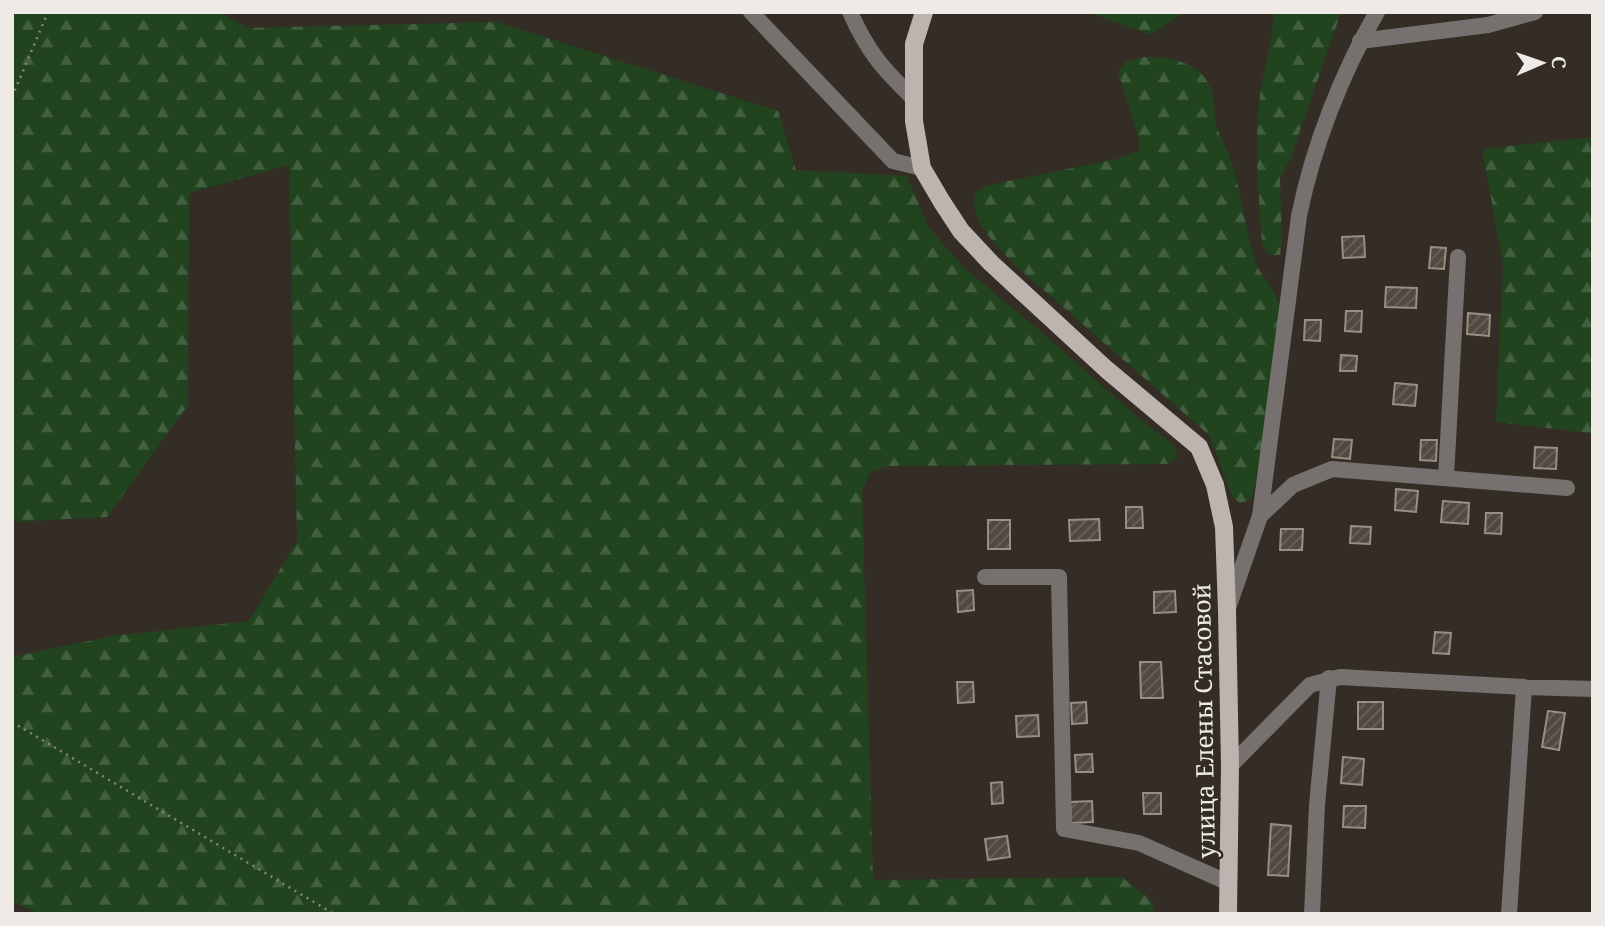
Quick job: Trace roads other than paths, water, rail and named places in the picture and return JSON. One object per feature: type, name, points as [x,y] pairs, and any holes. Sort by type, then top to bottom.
[{"type":"main road","points":[[922,168],[915,135],[913,98],[914,44],[924,12]]},
{"type":"main road","name":"улица Елены Стасовой","points":[[922,168],[961,231],[991,263],[1106,369],[1199,447],[1215,485],[1224,527],[1227,611],[1230,766],[1228,914]]},
{"type":"street","points":[[751,12],[893,161],[922,168]]},
{"type":"street","points":[[850,12],[864,41],[881,66],[913,98]]},
{"type":"street","points":[[1227,611],[1260,516],[1299,216],[1307,178],[1360,41],[1377,12]]},
{"type":"street","points":[[1360,41],[1488,25],[1535,12]]},
{"type":"street","points":[[1446,477],[1458,257]]},
{"type":"street","points":[[1260,516],[1293,485],[1332,469],[1567,488]]},
{"type":"street","points":[[985,578],[1059,578],[1064,830],[1139,842],[1229,883]]},
{"type":"street","points":[[1312,914],[1317,805],[1329,678]]},
{"type":"street","points":[[1230,766],[1310,685],[1329,678],[1593,689]]},
{"type":"street","points":[[1508,914],[1524,687]]}]
